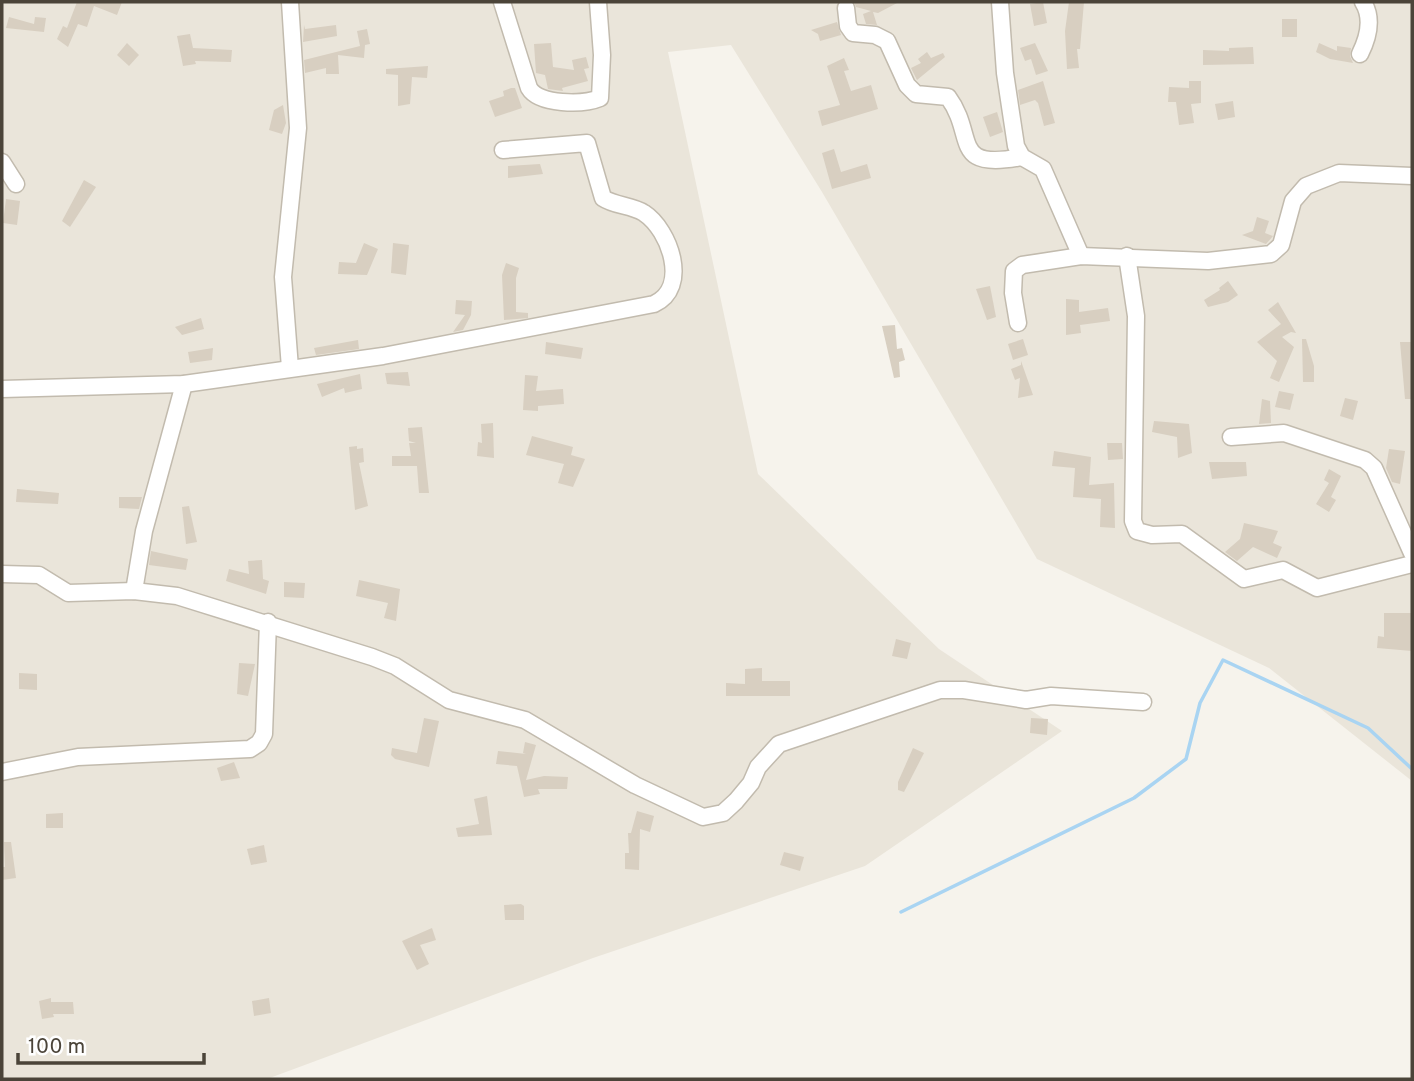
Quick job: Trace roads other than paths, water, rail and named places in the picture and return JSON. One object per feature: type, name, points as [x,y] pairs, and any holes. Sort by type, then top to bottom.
[{"type":"street","points":[[290,2],[298,128],[283,277],[290,368]]},
{"type":"street","points":[[502,2],[529,88],[548,101],[600,98],[602,55],[598,2]]},
{"type":"street","points":[[1000,2],[1009,107],[1016,146],[1022,157],[1042,169],[1081,256]]},
{"type":"street","points":[[1360,54],[1368,29],[1368,14],[1363,2]]},
{"type":"street","points":[[846,8],[848,26],[853,33],[875,35],[887,41],[907,85],[916,94],[948,97],[963,136],[975,156],[985,161],[1022,157]]},
{"type":"street","points":[[2,389],[184,384],[423,349],[640,307],[663,299],[674,275],[666,237],[644,214],[603,198],[587,142],[503,150]]},
{"type":"street","points":[[2,162],[16,184]]},
{"type":"street","points":[[1018,323],[1014,271],[1022,265],[1081,256],[1208,261],[1272,254],[1281,245],[1293,201],[1306,186],[1339,173],[1412,176]]},
{"type":"street","points":[[1127,256],[1136,316],[1133,521],[1137,531],[1152,535],[1182,534],[1244,579],[1283,570],[1317,588],[1412,564]]},
{"type":"street","points":[[134,591],[144,531],[184,384]]},
{"type":"street","points":[[1231,437],[1284,433],[1364,460],[1374,468],[1412,553]]},
{"type":"street","points":[[2,575],[38,575],[68,593],[134,591],[177,596],[268,622],[395,666],[449,701],[525,720],[635,785],[703,817],[723,813],[736,802],[751,783],[758,767],[779,744],[940,690],[964,690],[1026,700],[1051,696],[1143,702]]},
{"type":"street","points":[[2,772],[78,757],[250,749],[259,743],[264,734],[268,622]]},
{"type":"waterway","points":[[901,912],[1134,798],[1186,759],[1200,703],[1223,660],[1368,728],[1412,769]]}]
